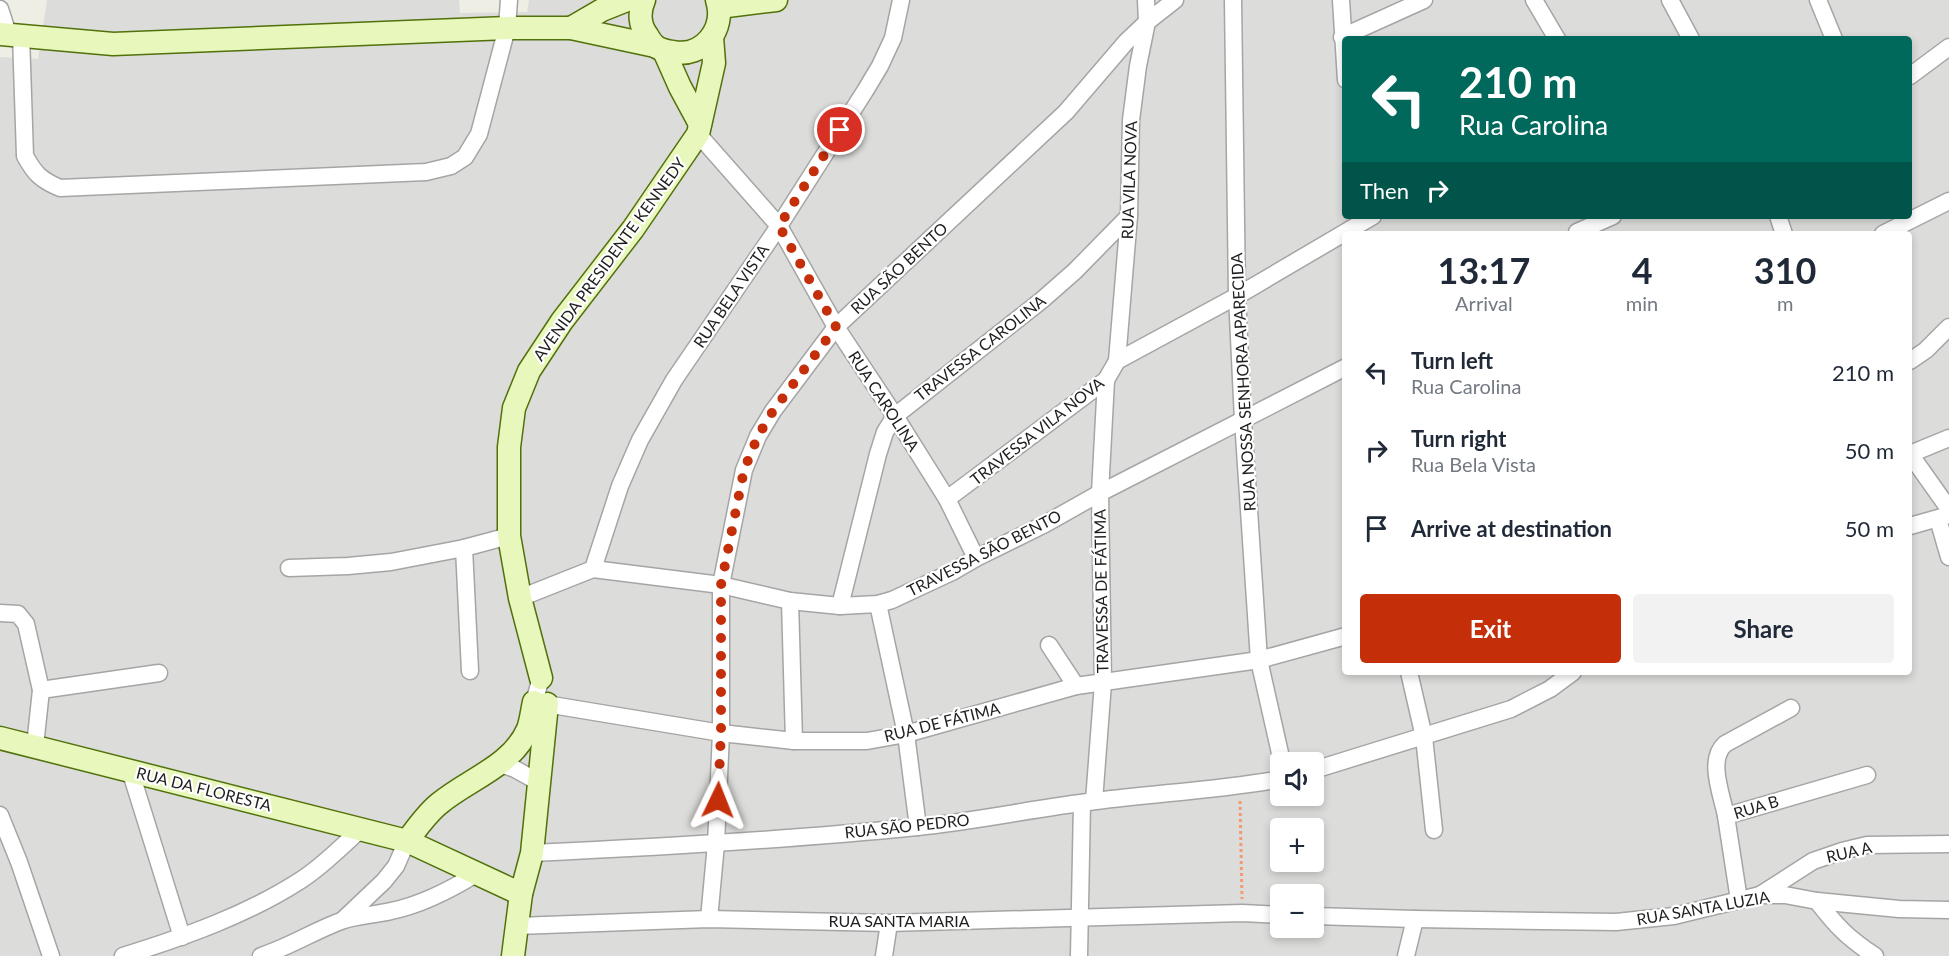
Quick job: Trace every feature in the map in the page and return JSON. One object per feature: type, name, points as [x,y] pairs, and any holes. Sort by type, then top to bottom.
[{"type":"street","points":[[0,9],[10,34],[25,156],[33,170],[44,181],[60,188],[426,172],[451,166],[465,157],[479,134],[507,28],[508,0]]},
{"type":"street","points":[[571,28],[602,10],[627,0]]},
{"type":"street","points":[[644,0],[640,10],[643,30],[659,48],[699,129]]},
{"type":"street","points":[[718,3],[776,0]]},
{"type":"street","name":"RUA BELA VISTA","points":[[593,569],[620,486],[640,440],[674,380],[779,226],[880,66],[893,38],[901,0]]},
{"type":"street","name":"RUA VILA NOVA","points":[[1117,362],[1129,216],[1131,120],[1147,21],[1146,0]]},
{"type":"street","name":"RUA SÃO BENTO","points":[[709,919],[716,844],[721,733],[721,585],[744,470],[758,436],[773,411],[836,327],[1066,112],[1126,42],[1147,21],[1175,0]]},
{"type":"street","name":"RUA NOSSA SENHORA APARECIDA","points":[[1233,0],[1238,296],[1243,420],[1259,660],[1280,752]]},
{"type":"street","points":[[1341,0],[1342,37]]},
{"type":"street","points":[[1344,36],[1424,0]]},
{"type":"street","points":[[1534,0],[1555,36]]},
{"type":"street","points":[[1670,0],[1688,36]]},
{"type":"street","points":[[1818,0],[1832,36]]},
{"type":"street","name":"AVENIDA PRESIDENTE KENNEDY","points":[[541,703],[540,678],[520,598],[509,536],[509,447],[514,408],[528,371],[562,321],[633,229],[699,129],[714,63],[712,37],[717,28],[718,3]]},
{"type":"street","points":[[10,34],[113,44],[507,28],[571,28],[681,54],[699,49],[712,37]]},
{"type":"street","points":[[1912,75],[1949,47]]},
{"type":"street","name":"RUA CAROLINA","points":[[699,129],[779,226],[836,327],[947,499],[976,558]]},
{"type":"street","points":[[1912,217],[1949,201]]},
{"type":"street","name":"TRAVESSA CAROLINA","points":[[840,606],[878,454],[885,432],[895,416],[1042,300],[1075,271],[1129,216]]},
{"type":"street","points":[[1577,227],[1603,219]]},
{"type":"street","points":[[1888,231],[1907,219]]},
{"type":"street","name":"TRAVESSA VILA NOVA","points":[[1350,231],[1365,222]]},
{"type":"street","name":"TRAVESSA VILA NOVA","points":[[947,499],[1106,381],[1117,362],[1238,296],[1342,235]]},
{"type":"street","points":[[1912,360],[1948,330]]},
{"type":"street","name":"TRAVESSA SÃO BENTO","points":[[593,569],[721,585],[790,600],[840,606],[878,604],[892,600],[952,572],[1342,369]]},
{"type":"street","name":"TRAVESSA DE FÁTIMA","points":[[1079,956],[1088,802],[1102,683],[1100,493],[1106,381]]},
{"type":"street","points":[[1912,453],[1949,438]]},
{"type":"street","points":[[1912,457],[1945,514],[1949,557]]},
{"type":"street","points":[[1912,525],[1945,514]]},
{"type":"street","points":[[289,568],[391,562],[464,548],[509,536]]},
{"type":"street","points":[[464,548],[470,671]]},
{"type":"street","points":[[520,598],[593,569]]},
{"type":"street","points":[[790,600],[794,741]]},
{"type":"street","points":[[878,604],[906,734],[918,827]]},
{"type":"street","points":[[0,613],[18,614],[26,624],[41,690],[35,746]]},
{"type":"street","name":"RUA DE FÁTIMA","points":[[541,703],[721,733],[794,741],[867,741],[906,734],[1076,686],[1259,660],[1342,637]]},
{"type":"street","points":[[1049,645],[1076,686]]},
{"type":"street","points":[[41,690],[159,673]]},
{"type":"street","points":[[1410,675],[1424,737],[1434,830]]},
{"type":"street","points":[[1324,767],[1511,709],[1550,689],[1569,675]]},
{"type":"street","points":[[343,920],[384,881],[396,866],[407,841],[422,820],[440,803],[500,764],[516,747],[541,703]]},
{"type":"street","points":[[513,956],[521,894],[532,853],[540,783],[541,703]]},
{"type":"street","points":[[1726,816],[1715,763],[1720,749],[1725,744],[1791,708]]},
{"type":"street","name":"RUA DA FLORESTA","points":[[0,738],[407,841],[521,894]]},
{"type":"street","points":[[500,764],[515,769],[540,783]]},
{"type":"street","points":[[130,770],[182,937]]},
{"type":"street","name":"RUA B","points":[[1739,900],[1726,816],[1867,775]]},
{"type":"street","name":"RUA SÃO PEDRO","points":[[532,853],[716,844],[918,827],[1088,802],[1240,787],[1270,781]]},
{"type":"street","points":[[0,816],[19,862],[51,956]]},
{"type":"street","points":[[123,956],[182,937],[264,902],[303,879],[361,829]]},
{"type":"street","name":"RUA A","points":[[1760,895],[1813,861],[1842,851],[1867,845],[1949,844]]},
{"type":"street","points":[[261,956],[343,920],[394,911],[414,904],[450,889],[476,874]]},
{"type":"street","name":"RUA SANTA LUZIA","points":[[1415,919],[1616,922],[1674,916],[1760,895],[1785,895],[1817,901],[1899,909],[1949,910]]},
{"type":"street","points":[[1817,901],[1837,927],[1875,956]]},
{"type":"street","name":"RUA SANTA MARIA","points":[[517,926],[709,919],[889,923],[1242,913],[1270,914]]},
{"type":"street","points":[[1324,916],[1415,919],[1406,956]]},
{"type":"street","points":[[884,956],[889,923]]},
{"type":"path","points":[[1240,787],[1242,913]]},
{"type":"shaded area","points":[[47,0],[459,0],[460,13],[527,12],[529,0],[1949,0],[1949,956],[0,956],[0,57],[38,59]]},
{"type":"route","points":[[718,800],[721,733],[721,585],[744,470],[758,436],[773,411],[836,327],[779,226],[840,130]]}]
